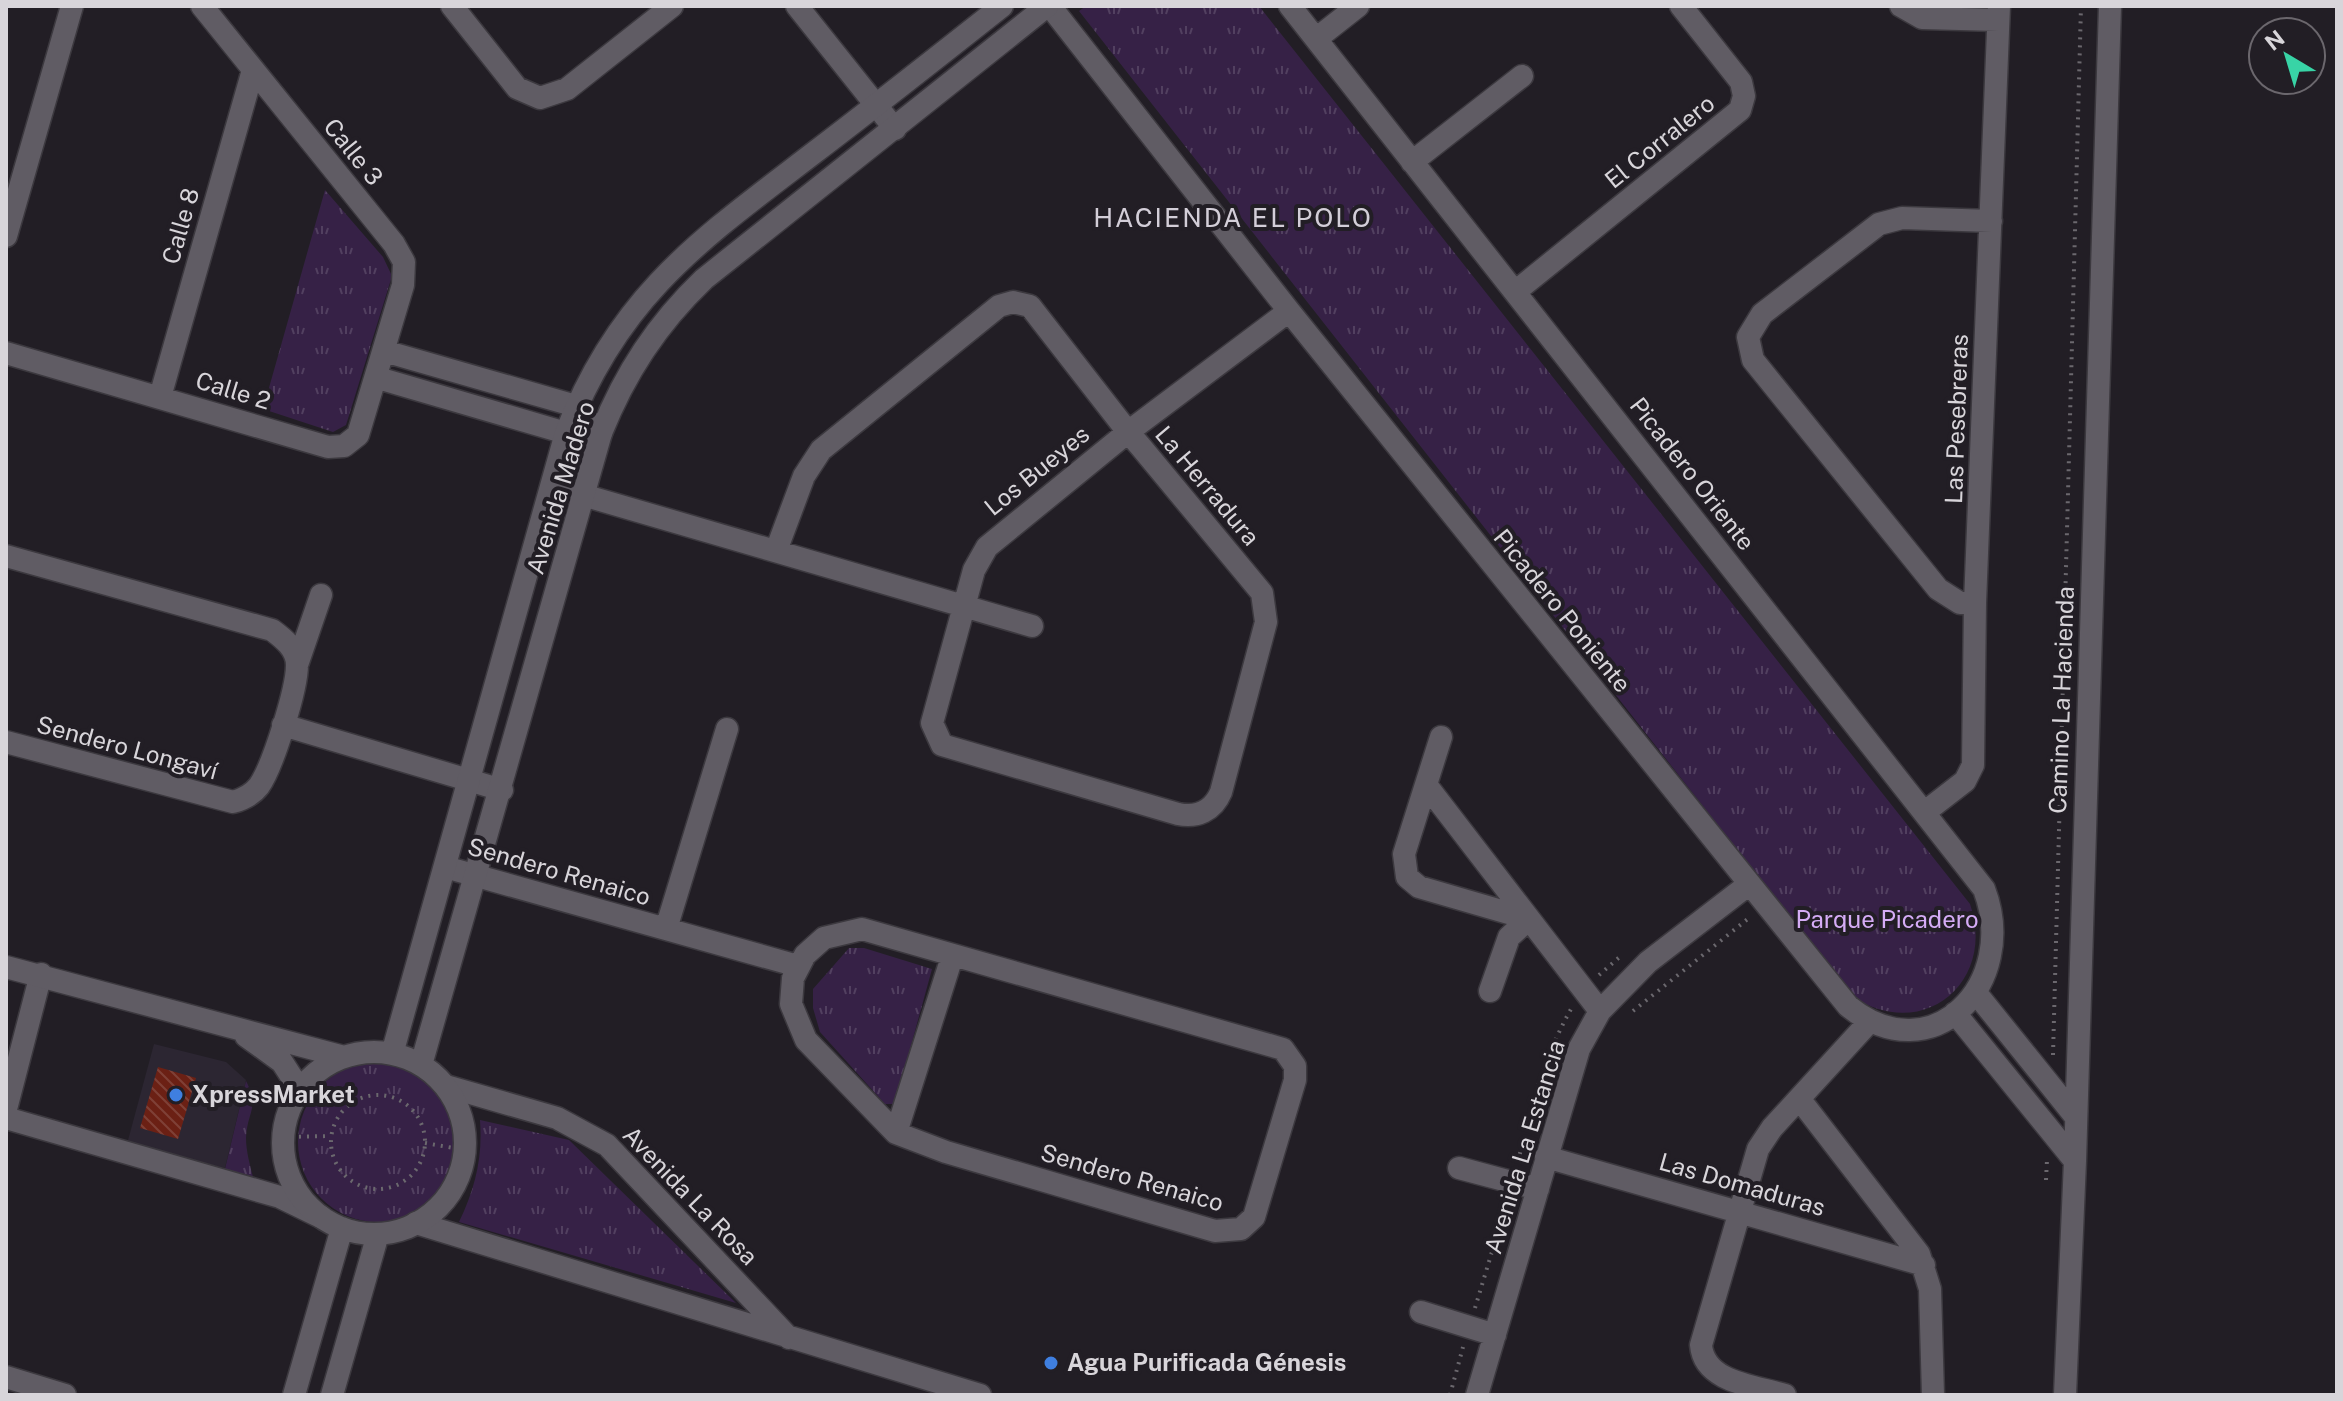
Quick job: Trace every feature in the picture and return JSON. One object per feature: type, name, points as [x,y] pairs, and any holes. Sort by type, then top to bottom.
[{"type":"street","points":[[6,236],[72,6]]},
{"type":"street","name":"Calle 3","points":[[202,6],[400,253],[404,278],[384,351]]},
{"type":"street","points":[[452,6],[523,93],[549,97],[567,89],[672,6]]},
{"type":"street","points":[[797,6],[895,129]]},
{"type":"street","name":"Avenida Madero","points":[[392,1054],[471,781],[566,433],[576,406],[617,331],[656,282],[707,235],[1002,6]]},
{"type":"street","name":"Avenida Madero","points":[[421,1065],[502,790],[601,433],[642,350],[681,301],[1048,6]]},
{"type":"street","name":"Picadero Poniente","points":[[1048,6],[1748,885],[1848,1006],[1883,1027],[1913,1029],[1955,1013]]},
{"type":"street","name":"Picadero Oriente","points":[[1290,6],[1984,889],[1990,905],[1993,954],[1976,993],[1955,1013]]},
{"type":"street","points":[[1316,39],[1358,6]]},
{"type":"street","name":"El Corralero","points":[[1515,292],[1740,110],[1744,96],[1741,82],[1681,6]]},
{"type":"street","points":[[1901,6],[1922,18],[1998,13]]},
{"type":"street","name":"Camino La Hacienda","points":[[2065,1395],[2075,1161],[2110,6]]},
{"type":"street","name":"Las Pesebreras","points":[[1925,812],[1965,781],[1973,765],[1975,603],[1998,13]]},
{"type":"street","name":"Calle 8","points":[[160,397],[253,70]]},
{"type":"street","points":[[1412,162],[1522,76]]},
{"type":"street","points":[[1975,603],[1952,600],[1938,589],[1753,360],[1748,337],[1755,320],[1879,224],[1902,218],[1991,221]]},
{"type":"street","name":"La Herradura","points":[[776,551],[804,476],[821,450],[1006,303],[1021,302],[1030,306],[1266,602],[1266,622],[1218,799],[1198,815],[1178,814],[942,745]]},
{"type":"street","name":"Los Bueyes","points":[[942,745],[932,723],[974,570],[996,537],[1128,432],[1289,311]]},
{"type":"street","points":[[384,351],[576,406],[601,433]]},
{"type":"street","name":"Calle 2","points":[[6,353],[336,447],[358,435],[384,351]]},
{"type":"street","points":[[378,378],[566,433],[601,433]]},
{"type":"street","points":[[552,486],[1032,626]]},
{"type":"street","points":[[6,556],[272,630],[288,643],[297,665]]},
{"type":"street","name":"Sendero Longaví","points":[[6,742],[233,802],[258,788],[283,725],[297,665],[321,595]]},
{"type":"street","points":[[283,725],[502,790]]},
{"type":"street","points":[[666,929],[727,729]]},
{"type":"street","points":[[1441,737],[1404,854],[1407,877],[1419,887],[1529,919]]},
{"type":"street","points":[[1427,786],[1600,1011]]},
{"type":"street","name":"Sendero Renaico","points":[[445,867],[798,966]]},
{"type":"street","name":"Avenida La Estancia","points":[[1477,1395],[1579,1049],[1600,1011],[1648,962],[1748,885]]},
{"type":"street","points":[[1490,991],[1509,937],[1529,919]]},
{"type":"street","name":"Sendero Renaico","points":[[849,929],[862,929],[1283,1049],[1295,1066],[1295,1080],[1258,1209],[1241,1229],[1215,1231],[946,1152],[896,1133],[799,1030],[791,1004],[798,966],[824,938],[849,929]]},
{"type":"street","points":[[896,1133],[952,957]]},
{"type":"street","points":[[6,967],[344,1057]]},
{"type":"street","points":[[6,1109],[41,974]]},
{"type":"street","points":[[1976,993],[2075,1116]]},
{"type":"street","points":[[1955,1013],[2075,1161]]},
{"type":"street","points":[[1785,1395],[1718,1375],[1707,1365],[1702,1352],[1758,1149],[1772,1128],[1801,1101],[1870,1021]]},
{"type":"street","points":[[236,1028],[282,1062],[300,1090]]},
{"type":"street","points":[[6,1118],[280,1197],[342,1228],[378,1234],[416,1223],[435,1210],[452,1189],[465,1150],[463,1123],[446,1086],[421,1065],[392,1054],[373,1052],[344,1057],[312,1076],[300,1090],[291,1106],[283,1137],[285,1163],[294,1187],[321,1217]]},
{"type":"street","name":"Avenida La Rosa","points":[[446,1086],[557,1118],[607,1145],[790,1339]]},
{"type":"street","points":[[1801,1101],[1913,1244],[1924,1265],[1930,1289],[1933,1395]]},
{"type":"street","name":"Las Domaduras","points":[[1546,1157],[1924,1265]]},
{"type":"street","points":[[1459,1168],[1538,1189]]},
{"type":"street","points":[[416,1223],[980,1395]]},
{"type":"street","points":[[294,1395],[342,1228]]},
{"type":"street","points":[[332,1395],[378,1234]]},
{"type":"street","points":[[1421,1312],[1495,1335]]},
{"type":"street","points":[[13,1385],[65,1395]]},
{"type":"path","points":[[2049,1084],[2054,1053],[2081,6]]},
{"type":"path","points":[[378,1095],[400,1100],[414,1112],[423,1127],[425,1143],[422,1158],[407,1178],[390,1187],[370,1188],[352,1182],[338,1168],[332,1152],[331,1136],[338,1116],[349,1105],[378,1095]]},
{"type":"path","points":[[2046,1180],[2050,1128]]},
{"type":"path","points":[[283,1137],[331,1136]]},
{"type":"path","points":[[425,1143],[465,1150]]},
{"type":"shaded area","points":[[154,1044],[226,1062],[246,1080],[225,1168],[127,1144]]},
{"type":"green space","name":"Parque Picadero","points":[[1086,6],[1259,6],[1970,904],[1976,932],[1973,958],[1963,980],[1947,997],[1927,1009],[1904,1013],[1878,1009],[1852,996],[1079,11]]},
{"type":"green space","points":[[325,190],[383,257],[392,276],[346,425],[333,432],[263,409]]},
{"type":"green space","points":[[849,948],[864,948],[932,969],[895,1104],[885,1104],[820,1032],[813,1008],[813,989]]},
{"type":"green space","points":[[378,1062],[408,1068],[434,1086],[452,1112],[458,1142],[452,1172],[434,1198],[408,1216],[378,1222],[348,1216],[322,1198],[304,1172],[298,1142],[304,1112],[322,1086],[348,1068]]},
{"type":"green space","points":[[246,1081],[252,1098],[246,1138],[253,1177],[225,1169]]},
{"type":"green space","points":[[480,1120],[569,1140],[736,1303],[459,1222],[477,1172]]},
{"type":"building","points":[[158,1067],[196,1078],[178,1139],[140,1128]]},
{"type":"place","name":"XpressMarket","points":[[176,1095]]},
{"type":"place","name":"Agua Purificada Génesis","points":[[1051,1363]]},
{"type":"district","name":"HACIENDA EL POLO","points":[[1233,218]]}]
